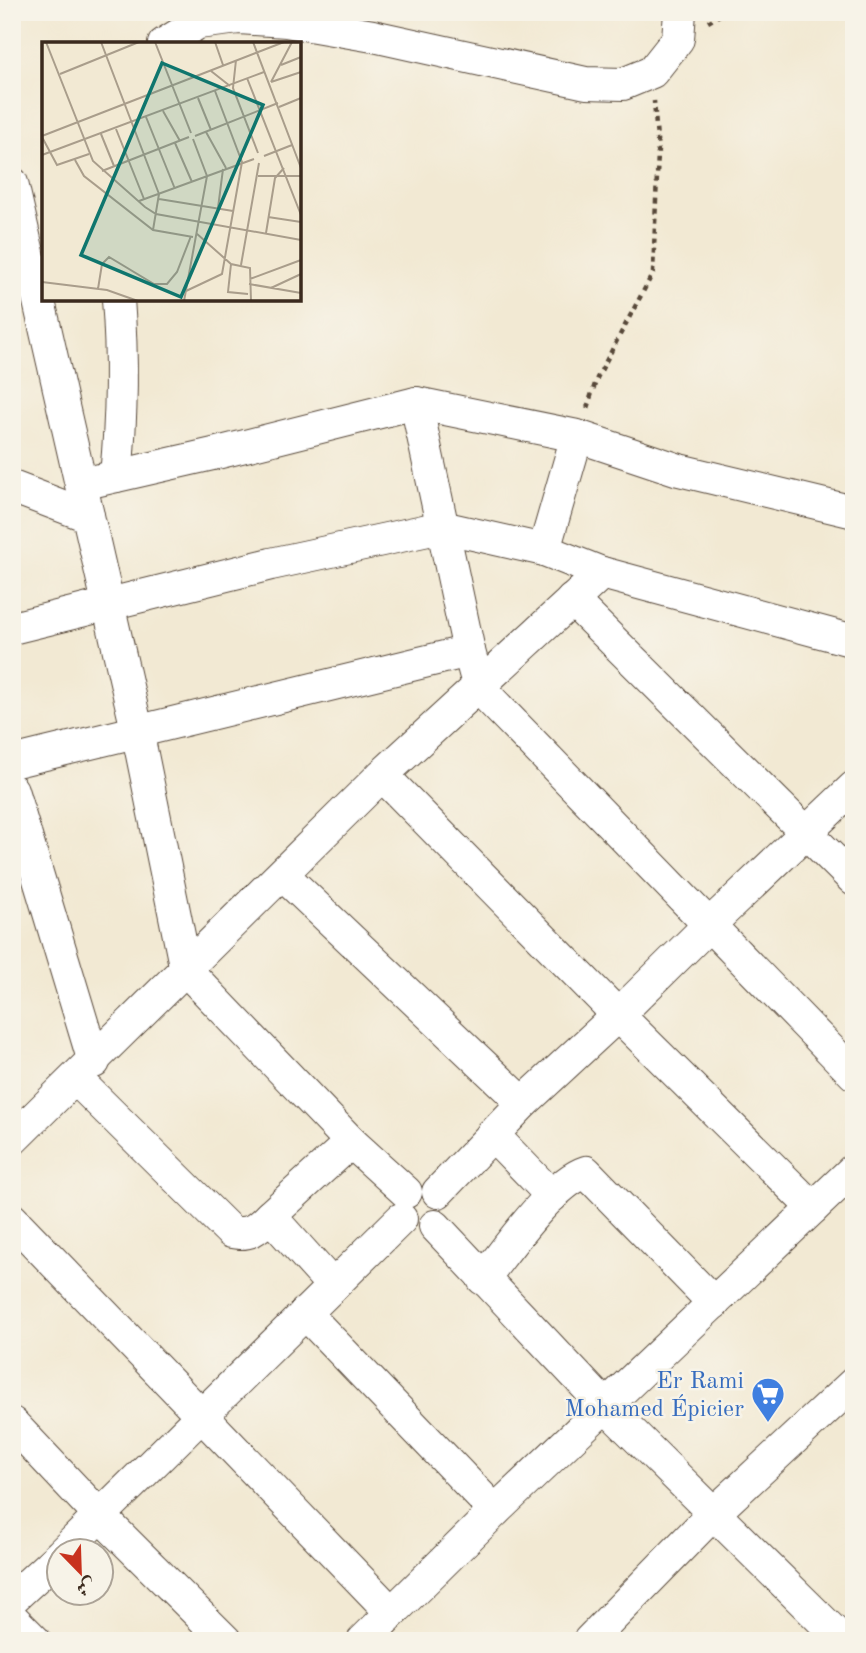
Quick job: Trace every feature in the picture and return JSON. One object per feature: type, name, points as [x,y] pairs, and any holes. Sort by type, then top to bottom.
[{"type":"street","points":[[167,42],[198,23],[239,18],[286,21],[373,36],[586,83],[622,84],[652,72],[678,38],[680,12]]},
{"type":"street","points":[[12,183],[82,484],[107,605],[138,730],[186,971],[351,1142],[403,1205],[407,1227],[426,1231],[435,1226],[444,1210],[443,1200],[438,1192],[428,1186],[416,1186],[403,1205],[333,1286],[77,1538]]},
{"type":"street","points":[[117,477],[122,406],[118,301]]},
{"type":"street","points":[[416,403],[479,688],[854,1074]]},
{"type":"street","points":[[82,484],[416,403],[577,436],[680,470],[854,512]]},
{"type":"street","points":[[544,550],[577,436]]},
{"type":"street","points":[[12,487],[88,516]]},
{"type":"street","points":[[12,628],[271,564],[442,527],[544,550],[602,573],[851,633]]},
{"type":"street","points":[[12,1140],[382,775],[602,573]]},
{"type":"street","points":[[572,600],[854,880]]},
{"type":"street","points":[[12,762],[469,651]]},
{"type":"street","points":[[382,775],[813,1208]]},
{"type":"street","points":[[438,1192],[492,1134],[854,787]]},
{"type":"street","points":[[12,790],[85,1070],[230,1232],[242,1234],[254,1231],[351,1142]]},
{"type":"street","points":[[283,875],[523,1104]]},
{"type":"street","points":[[492,1134],[552,1196]]},
{"type":"street","points":[[363,1641],[495,1511],[854,1169]]},
{"type":"street","points":[[483,1279],[552,1196],[576,1175],[586,1172],[714,1303]]},
{"type":"street","points":[[270,1216],[333,1286]]},
{"type":"street","points":[[12,1219],[391,1612]]},
{"type":"street","points":[[435,1226],[606,1407],[843,1641]]},
{"type":"street","points":[[305,1314],[495,1511]]},
{"type":"street","points":[[589,1641],[714,1513],[854,1383]]},
{"type":"street","points":[[12,1423],[100,1516],[226,1641]]},
{"type":"street","points":[[12,1599],[46,1567]]},
{"type":"street","points":[[12,1618],[35,1641]]},
{"type":"path","points":[[577,436],[597,378],[653,273],[658,152],[652,72]]},
{"type":"place","name":"Er Rami Mohamed Épicier","points":[[768,1424]]}]
